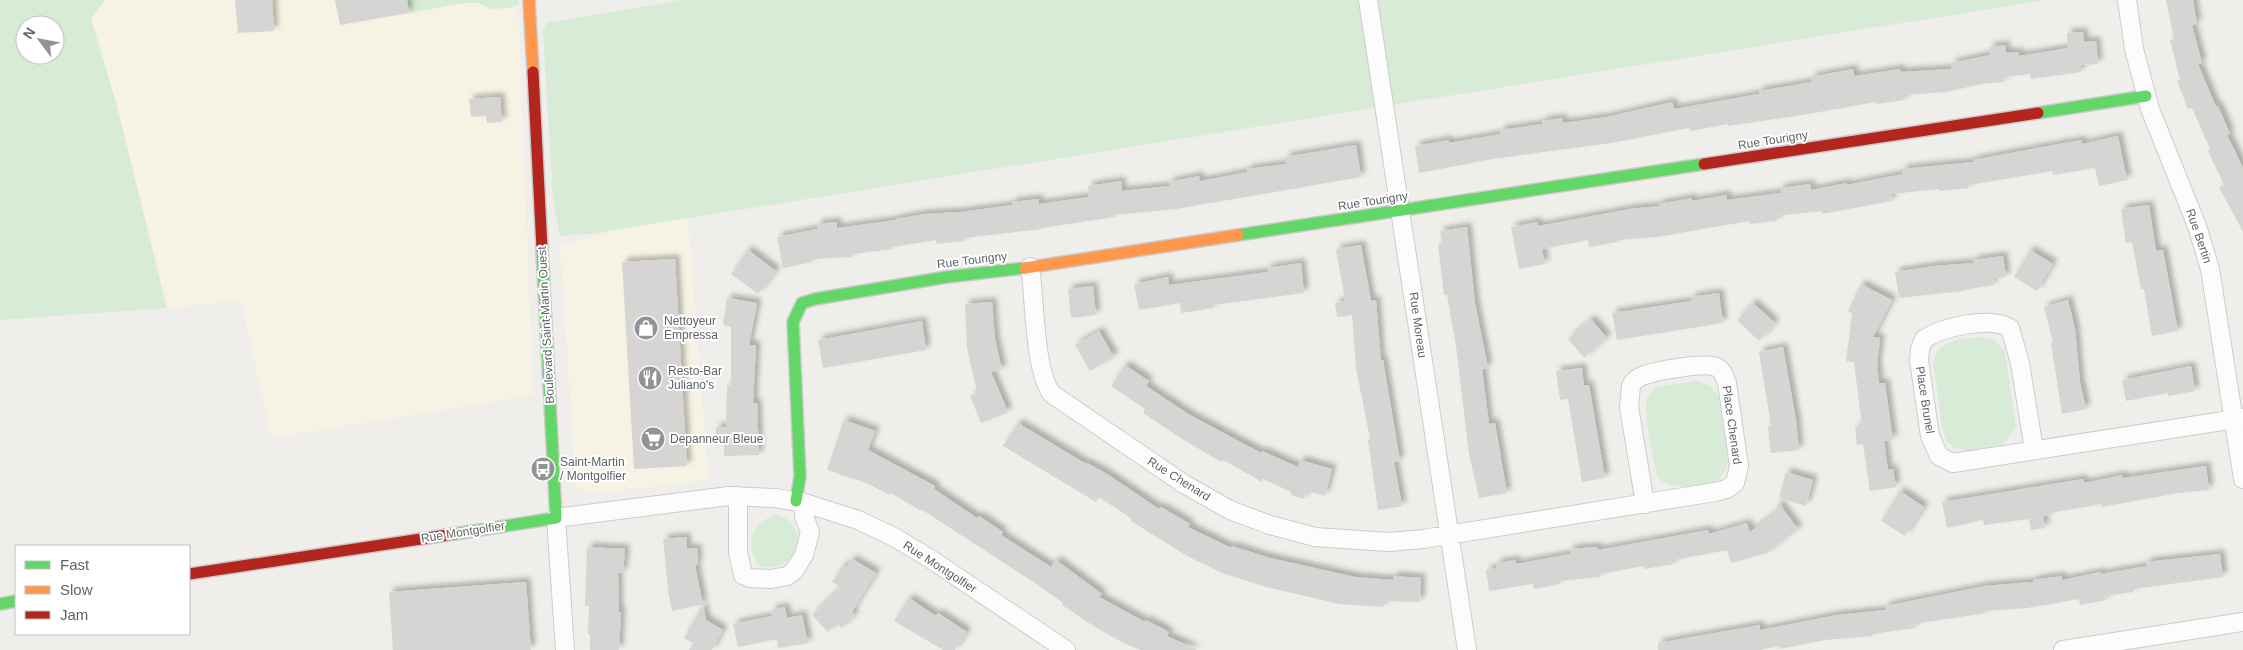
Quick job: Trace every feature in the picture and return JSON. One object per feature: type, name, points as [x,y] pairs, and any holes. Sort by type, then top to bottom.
[{"type":"street","name":"Boulevard Saint-Martin Ouest","points":[[529,0],[556,518],[565,650]]},
{"type":"street","name":"Rue Moreau","points":[[1368,0],[1467,650]]},
{"type":"street","name":"Rue Bertin","points":[[2127,0],[2134,49],[2146,96],[2197,226],[2208,260],[2238,419],[2243,479]]},
{"type":"street","name":"Rue Tourigny","points":[[800,502],[794,322],[797,310],[802,303],[834,295],[947,277],[1030,267],[1401,211],[2146,96]]},
{"type":"street","name":"Rue Chenard","points":[[1030,267],[1040,364],[1047,388],[1058,398],[1184,484],[1248,518],[1315,537],[1389,542],[1449,536]]},
{"type":"street","name":"Place Brunel","points":[[2034,450],[2020,363],[2010,328],[2001,323],[1979,323],[1940,331],[1924,339],[1920,349],[1919,360],[1930,436],[1938,456],[1953,463],[2238,419]]},
{"type":"street","name":"Place Chenard","points":[[1449,536],[1645,504],[1716,492],[1727,489],[1735,483],[1740,466],[1728,389],[1722,372],[1716,367],[1706,366],[1650,373],[1637,379],[1630,386],[1629,407],[1645,504]]},
{"type":"street","name":"Rue Montgolfier","points":[[190,574],[556,518],[694,500],[738,496],[775,498],[800,502],[858,520],[894,538],[929,558],[1066,650]]},
{"type":"street","points":[[738,496],[739,561],[743,575],[750,578],[771,579],[787,576],[800,565],[810,532],[800,502]]},
{"type":"street","points":[[0,604],[15,601]]},
{"type":"street","points":[[2063,650],[2243,622]]},
{"type":"shaded area","points":[[105,0],[518,0],[533,395],[271,438],[241,300],[164,309],[91,18]]},
{"type":"shaded area","points":[[688,217],[708,480],[588,494],[576,486],[560,247],[601,234]]},
{"type":"green space","points":[[0,0],[105,0],[91,18],[116,102],[167,308],[0,320]]},
{"type":"green space","points":[[407,0],[518,0],[519,5],[509,8],[491,9],[478,3],[466,3],[409,13]]},
{"type":"green space","points":[[680,0],[2046,0],[589,234],[560,236],[553,200],[543,32],[546,23]]},
{"type":"green space","points":[[1978,337],[1994,339],[2005,352],[2016,428],[2003,444],[1967,451],[1953,447],[1946,440],[1942,426],[1933,363],[1939,350],[1944,345],[1956,340]]},
{"type":"green space","points":[[1696,381],[1711,386],[1718,395],[1728,460],[1727,465],[1720,478],[1707,484],[1671,485],[1664,483],[1657,474],[1648,432],[1647,401],[1657,387]]},
{"type":"green space","points":[[777,515],[788,520],[794,527],[797,536],[797,546],[794,554],[787,561],[778,566],[763,567],[758,564],[752,552],[752,537],[758,525]]},
{"type":"building","points":[[235,0],[272,0],[274,31],[238,33]]},
{"type":"building","points":[[335,0],[407,0],[409,13],[340,25]]},
{"type":"building","points":[[2166,0],[2193,0],[2197,24],[2192,25],[2202,63],[2198,64],[2216,107],[2218,106],[2230,134],[2227,135],[2243,168],[2243,232],[2219,187],[2224,185],[2208,151],[2210,149],[2192,108],[2188,109],[2177,81],[2180,80],[2170,40],[2174,39]]},
{"type":"building","points":[[2083,32],[2084,42],[2096,41],[2098,64],[2081,65],[2081,72],[2031,79],[2030,74],[2003,77],[2004,82],[1981,84],[1946,92],[1904,95],[1905,100],[1877,104],[1876,102],[1690,131],[1689,128],[1611,143],[1492,159],[1419,173],[1415,146],[1449,140],[1449,143],[1501,134],[1500,130],[1543,124],[1542,121],[1562,118],[1563,123],[1607,117],[1672,102],[1674,109],[1759,94],[1759,91],[1812,82],[1811,77],[1853,69],[1854,76],[1900,69],[1901,72],[1952,69],[1951,63],[1990,55],[1989,47],[2005,45],[2006,53],[2019,52],[2019,56],[2068,48],[2067,33]]},
{"type":"building","points":[[500,97],[502,122],[487,123],[486,116],[471,117],[469,99]]},
{"type":"building","points":[[2118,136],[2127,180],[2099,186],[2095,168],[2053,175],[2052,171],[1968,185],[1969,188],[1891,194],[1892,201],[1822,214],[1822,211],[1776,216],[1777,221],[1750,224],[1749,221],[1657,237],[1617,240],[1617,242],[1589,247],[1588,240],[1542,249],[1545,264],[1519,269],[1511,227],[1537,222],[1538,226],[1630,209],[1659,206],[1659,204],[1692,198],[1692,201],[1726,195],[1727,200],[1780,193],[1780,188],[1810,184],[1811,190],[1847,183],[1847,185],[1903,174],[1902,169],[1974,162],[1973,160],[2048,146],[2082,140],[2082,144]]},
{"type":"building","points":[[1356,145],[1361,177],[1176,209],[1114,215],[1114,217],[1042,229],[964,238],[964,241],[936,244],[936,240],[892,247],[892,249],[852,254],[852,257],[812,259],[812,262],[783,268],[777,237],[817,229],[817,224],[837,222],[837,228],[925,214],[961,212],[1012,205],[1012,202],[1039,199],[1039,204],[1089,197],[1088,186],[1121,181],[1122,191],[1170,186],[1169,182],[1199,176],[1200,181],[1248,172],[1247,169],[1286,164],[1285,157]]},
{"type":"building","points":[[2149,205],[2156,251],[2163,250],[2178,331],[2152,336],[2144,289],[2141,289],[2132,242],[2126,243],[2121,209]]},
{"type":"building","points":[[1467,227],[1475,303],[1488,368],[1482,369],[1489,424],[1495,423],[1507,493],[1479,498],[1469,454],[1456,346],[1447,295],[1444,295],[1438,244],[1442,244],[1440,231]]},
{"type":"building","points":[[1361,245],[1371,301],[1376,300],[1381,361],[1383,360],[1400,461],[1394,462],[1402,506],[1378,510],[1368,440],[1370,439],[1356,368],[1352,315],[1337,317],[1335,303],[1345,301],[1336,249]]},
{"type":"building","points":[[748,250],[776,271],[758,294],[731,274]]},
{"type":"building","points":[[2030,250],[2053,264],[2037,291],[2014,277]]},
{"type":"building","points":[[2003,256],[2006,277],[1993,279],[1994,285],[1963,291],[1899,298],[1895,272],[1934,266],[1974,263],[1973,260]]},
{"type":"building","points":[[675,259],[687,466],[634,469],[622,262]]},
{"type":"building","points":[[1301,263],[1304,293],[1213,305],[1214,308],[1181,313],[1180,303],[1139,310],[1134,284],[1168,277],[1169,285],[1268,272],[1267,268]]},
{"type":"building","points":[[1861,284],[1892,300],[1873,337],[1880,338],[1877,365],[1879,383],[1885,383],[1893,440],[1884,441],[1888,470],[1893,469],[1896,487],[1870,491],[1863,444],[1857,445],[1855,427],[1862,426],[1854,362],[1846,361],[1852,314],[1848,311]]},
{"type":"building","points":[[1093,286],[1096,315],[1071,318],[1068,289]]},
{"type":"building","points":[[1719,293],[1723,323],[1617,340],[1612,313],[1692,301],[1691,297]]},
{"type":"building","points":[[727,298],[757,303],[749,345],[756,345],[753,403],[757,403],[759,455],[724,456],[724,444],[716,445],[716,427],[726,427],[727,385],[731,386],[731,327],[723,325]]},
{"type":"building","points":[[2068,300],[2075,329],[2080,382],[2086,409],[2062,414],[2051,343],[2053,343],[2044,307]]},
{"type":"building","points":[[992,302],[995,339],[1002,370],[991,372],[1008,412],[981,423],[970,396],[977,393],[967,347],[965,304]]},
{"type":"building","points":[[1753,303],[1775,323],[1759,341],[1737,320]]},
{"type":"building","points":[[1591,319],[1607,338],[1584,358],[1568,339]]},
{"type":"building","points":[[922,321],[926,350],[823,368],[818,340]]},
{"type":"building","points":[[1099,331],[1114,357],[1090,371],[1075,345]]},
{"type":"building","points":[[1783,347],[1796,420],[1799,450],[1771,453],[1768,427],[1771,426],[1759,352]]},
{"type":"building","points":[[1125,365],[1149,381],[1146,386],[1188,414],[1261,453],[1262,451],[1298,467],[1300,460],[1332,469],[1325,496],[1306,491],[1304,499],[1291,495],[1291,492],[1263,479],[1262,482],[1223,460],[1221,462],[1179,437],[1143,413],[1145,409],[1111,386]]},
{"type":"building","points":[[2191,366],[2195,391],[2168,396],[2168,393],[2126,401],[2122,380]]},
{"type":"building","points":[[1582,368],[1584,386],[1589,385],[1605,478],[1582,482],[1568,399],[1560,400],[1556,371]]},
{"type":"building","points":[[844,420],[875,431],[868,450],[935,486],[934,489],[977,518],[979,516],[1003,532],[1001,535],[1051,567],[1056,560],[1102,594],[1099,597],[1145,622],[1146,620],[1169,632],[1167,636],[1197,650],[1141,650],[1126,644],[1098,629],[1062,605],[1063,603],[1035,583],[921,509],[921,511],[891,493],[890,495],[866,483],[827,470]]},
{"type":"building","points":[[1018,423],[1086,464],[1107,474],[1159,509],[1161,507],[1190,524],[1188,527],[1231,548],[1232,546],[1270,558],[1355,577],[1393,580],[1393,576],[1421,578],[1420,602],[1385,601],[1384,607],[1339,604],[1266,587],[1222,573],[1187,556],[1131,521],[1132,519],[1099,497],[1096,502],[1003,446]]},
{"type":"building","points":[[2206,466],[2209,490],[2178,493],[2102,507],[2101,504],[2050,513],[2051,515],[2043,516],[2045,528],[2031,530],[2029,519],[1984,525],[1983,520],[1947,528],[1942,502],[2083,479],[2084,483],[2123,475],[2123,478]]},
{"type":"building","points":[[1786,472],[1813,480],[1806,506],[1779,498]]},
{"type":"building","points":[[1900,491],[1924,507],[1905,536],[1881,521]]},
{"type":"building","points":[[1778,502],[1798,529],[1767,553],[1731,563],[1727,550],[1674,560],[1674,564],[1644,569],[1644,566],[1600,574],[1600,577],[1559,581],[1559,584],[1534,589],[1533,584],[1489,591],[1486,570],[1497,568],[1496,563],[1516,560],[1516,564],[1570,554],[1570,549],[1597,547],[1598,550],[1708,530],[1709,534],[1747,523],[1750,532],[1775,513]]},
{"type":"building","points":[[686,537],[687,549],[697,548],[698,565],[695,565],[703,604],[672,611],[663,539]]},
{"type":"building","points":[[587,547],[625,549],[623,573],[618,573],[619,612],[621,612],[619,650],[590,650],[590,634],[588,634],[589,606],[585,606]]},
{"type":"building","points":[[2220,554],[2223,577],[2133,589],[2133,592],[2105,596],[2106,600],[2080,605],[2079,599],[2027,608],[1985,611],[1986,613],[1914,624],[1915,628],[1872,634],[1873,636],[1825,640],[1780,649],[1779,646],[1760,650],[1658,650],[1658,643],[1760,625],[1760,630],[1837,615],[1886,610],[1885,606],[1985,586],[2033,582],[2033,580],[2062,576],[2062,580],[2101,572],[2101,574],[2147,566],[2146,562]]},
{"type":"building","points":[[852,559],[876,573],[852,612],[855,615],[842,628],[837,623],[828,632],[812,615],[841,587],[832,582],[843,565],[847,567]]},
{"type":"building","points":[[526,582],[531,650],[393,650],[389,592]]},
{"type":"building","points":[[909,598],[936,616],[938,613],[967,632],[955,650],[943,650],[894,621]]},
{"type":"building","points":[[703,604],[706,620],[723,630],[712,650],[689,650],[693,643],[684,638]]},
{"type":"building","points":[[785,607],[787,618],[802,615],[808,643],[778,648],[777,639],[738,647],[733,624],[772,616],[771,610]]},
{"type":"traffic: fast","points":[[2038,113],[2146,96]]},
{"type":"traffic: fast","points":[[1238,235],[1704,164]]},
{"type":"traffic: fast","points":[[454,534],[556,518],[542,249]]},
{"type":"traffic: fast","points":[[796,501],[800,476],[793,322],[802,303],[815,299],[947,277],[1025,268]]},
{"type":"traffic: fast","points":[[0,604],[15,601]]},
{"type":"traffic: slow","points":[[529,0],[533,72]]},
{"type":"traffic: slow","points":[[1025,268],[1238,235]]},
{"type":"traffic: jam","points":[[533,72],[542,249]]},
{"type":"traffic: jam","points":[[1704,164],[2038,113]]},
{"type":"traffic: jam","points":[[190,574],[454,534]]},
{"type":"place","name":"Nettoyeur Empressa","points":[[646,328]]},
{"type":"place","name":"Resto-Bar Juliano's","points":[[650,378]]},
{"type":"place","name":"Depanneur Bleue","points":[[653,439]]},
{"type":"place","name":"Saint-Martin / Montgolfier","points":[[543,469]]}]
